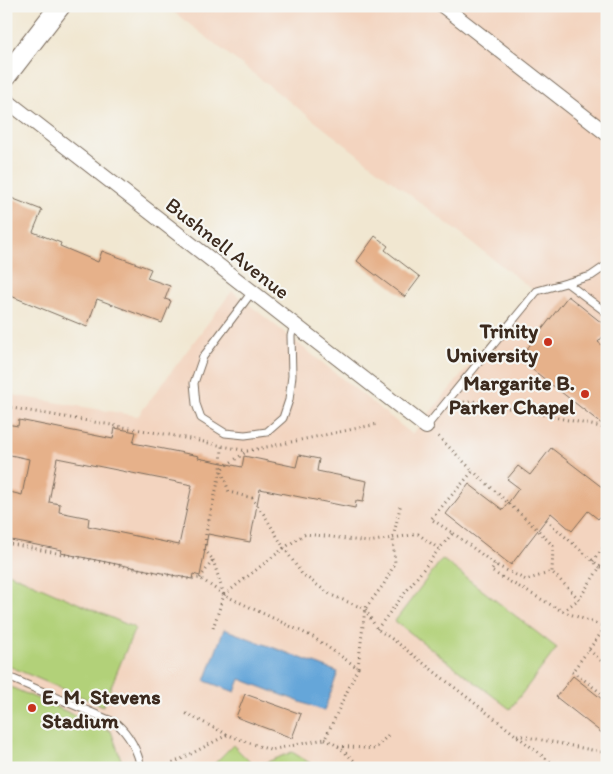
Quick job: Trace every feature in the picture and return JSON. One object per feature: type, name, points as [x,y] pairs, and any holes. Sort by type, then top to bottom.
[{"type":"street","points":[[6,76],[60,6]]},
{"type":"street","points":[[443,6],[607,134]]},
{"type":"street","name":"Bushnell Avenue","points":[[6,100],[426,427]]},
{"type":"lane","points":[[426,427],[537,291],[591,276],[607,265]]},
{"type":"lane","points":[[567,283],[607,313]]},
{"type":"lane","points":[[252,292],[203,357],[194,383],[196,404],[201,418],[224,433],[245,435],[267,432],[283,418],[289,400],[292,376],[291,336],[294,324]]},
{"type":"lane","points":[[6,676],[116,723],[125,731],[134,747],[141,768]]},
{"type":"path","points":[[452,404],[472,401],[601,427],[607,431]]},
{"type":"path","points":[[6,407],[170,435],[247,451]]},
{"type":"path","points":[[221,468],[247,451],[378,424]]},
{"type":"path","points":[[426,427],[442,438],[472,471],[538,530],[553,546],[552,572],[579,599]]},
{"type":"path","points":[[222,446],[221,468],[206,533],[205,550],[213,560],[224,596]]},
{"type":"path","points":[[221,468],[229,492],[252,498],[302,574],[331,595],[365,609],[377,629],[558,768]]},
{"type":"path","points":[[472,471],[431,519],[496,565],[526,580],[552,572]]},
{"type":"path","points":[[325,739],[358,668],[365,609],[384,584],[395,563],[393,538],[401,503]]},
{"type":"path","points":[[546,520],[600,567],[607,570]]},
{"type":"path","points":[[377,629],[453,533]]},
{"type":"path","points":[[213,628],[224,596],[284,548],[305,534],[368,542],[418,534],[439,549]]},
{"type":"path","points":[[6,543],[189,579],[200,578],[224,596],[313,637],[358,668]]},
{"type":"path","points":[[593,561],[607,543]]},
{"type":"path","points":[[200,578],[213,560]]},
{"type":"path","points":[[562,611],[579,599],[600,567],[607,564]]},
{"type":"path","points":[[496,565],[491,571],[562,611],[606,627],[572,672],[607,698]]},
{"type":"path","points":[[589,650],[607,666]]},
{"type":"path","points":[[184,713],[228,735],[270,750],[325,739],[338,746],[362,768]]},
{"type":"path","points":[[338,746],[375,749],[390,733]]},
{"type":"path","points":[[164,768],[228,735]]},
{"type":"path","points":[[516,735],[607,753]]},
{"type":"shaded area","name":"Trinity University","points":[[166,6],[607,6],[607,768],[6,768],[6,394],[138,416],[232,291],[412,434],[533,290]]},
{"type":"green space","points":[[442,559],[557,648],[510,709],[395,621]]},
{"type":"green space","points":[[6,572],[135,628],[103,706],[6,665]]},
{"type":"green space","name":"E. M. Stevens Stadium","points":[[6,685],[111,731],[124,768],[6,768]]},
{"type":"green space","points":[[233,745],[255,767],[292,752],[318,768],[210,768]]},
{"type":"water","points":[[224,629],[338,672],[324,711],[240,679],[235,692],[205,681]]},
{"type":"building","points":[[6,196],[42,210],[33,232],[61,243],[60,246],[98,262],[102,251],[151,269],[147,278],[170,286],[165,299],[171,301],[162,323],[97,299],[87,327],[6,294]]},
{"type":"building","points":[[375,236],[388,246],[385,250],[420,277],[405,297],[357,261]]},
{"type":"building","name":"Margarite B. Parker Chapel","points":[[568,296],[607,327],[607,332],[598,342],[607,349],[607,428],[519,359]]},
{"type":"building","points":[[19,420],[113,439],[115,428],[136,432],[133,443],[242,467],[244,456],[296,467],[299,455],[319,459],[317,471],[367,481],[363,502],[356,501],[355,508],[260,489],[250,542],[208,534],[200,576],[193,574],[192,579],[61,553],[62,550],[6,539],[6,491],[22,495],[29,459],[6,454],[6,424],[18,426]],"holes":[[[57,458],[192,485],[179,545],[88,526],[89,518],[59,512],[60,504],[49,502]]]},
{"type":"building","points":[[551,448],[607,491],[607,509],[598,519],[588,511],[572,531],[551,513],[511,565],[446,514],[469,484],[503,510],[519,488],[507,479],[518,466],[530,475]]},
{"type":"building","points":[[573,676],[607,703],[607,737],[556,697]]},
{"type":"building","points":[[245,694],[301,714],[292,738],[236,717]]},
{"type":"place","name":"Trinity University","points":[[548,342]]},
{"type":"place","name":"Margarite B. Parker Chapel","points":[[585,394]]},
{"type":"place","name":"E. M. Stevens Stadium","points":[[32,708]]}]
